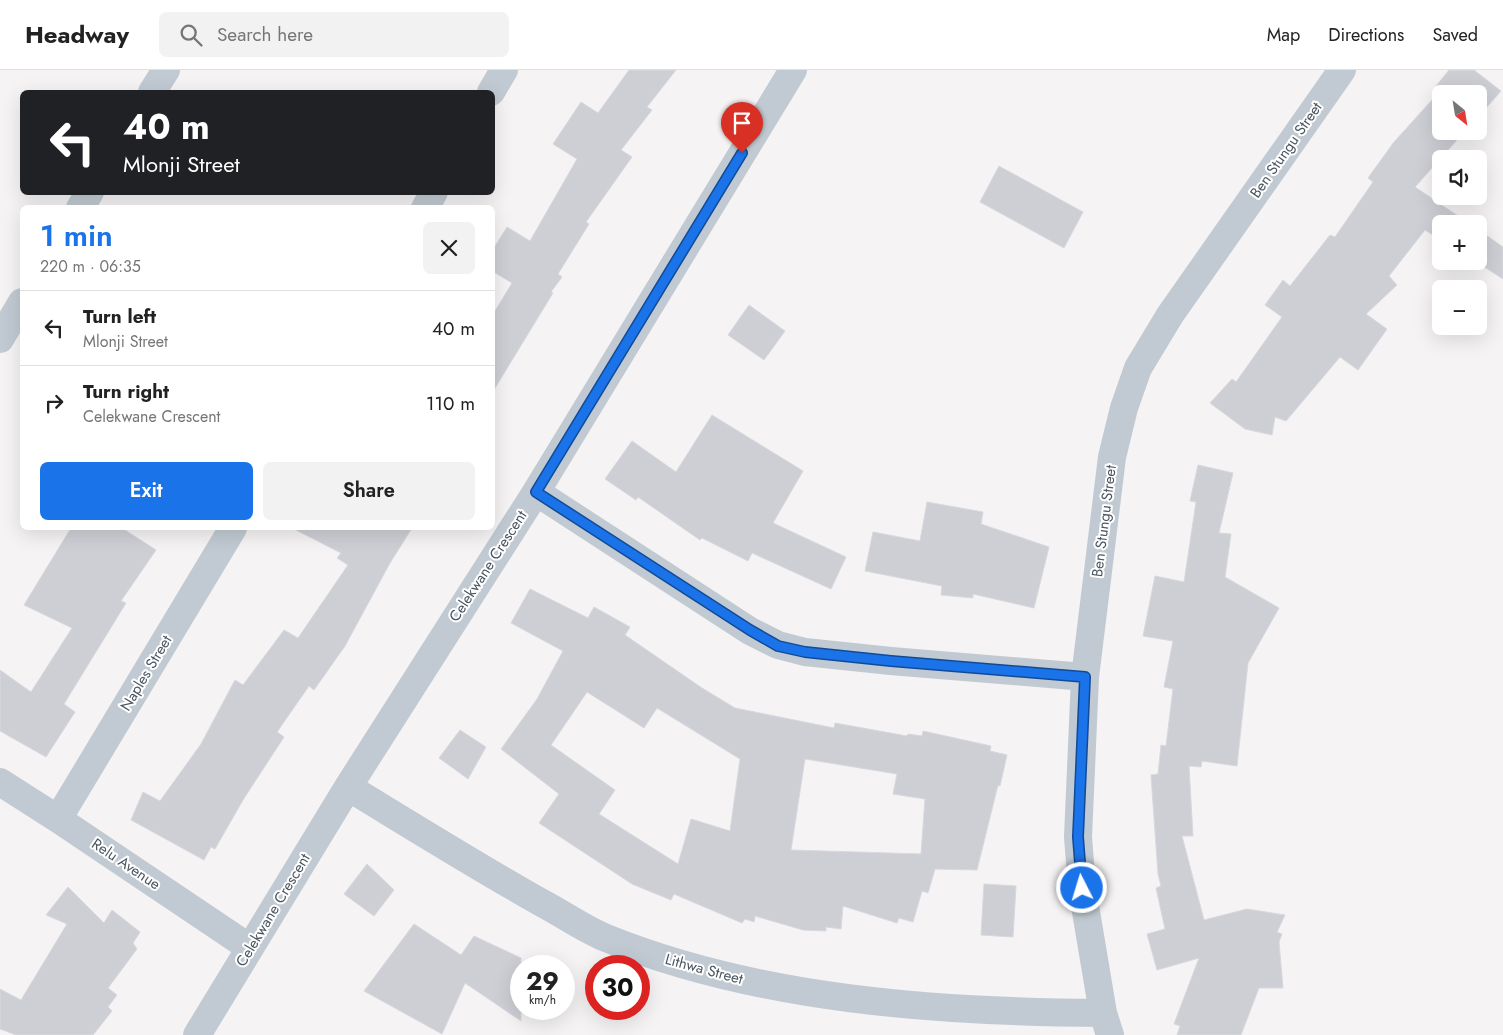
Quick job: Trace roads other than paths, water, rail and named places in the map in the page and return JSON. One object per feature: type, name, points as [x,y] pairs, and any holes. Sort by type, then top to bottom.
[{"type":"street","points":[[153,90],[166,70]]},
{"type":"street","points":[[492,90],[504,70]]},
{"type":"street","name":"Celekwane Crescent","points":[[196,1035],[348,787],[536,492],[792,70]]},
{"type":"street","name":"Ben Stungu Street","points":[[1106,1024],[1082,888],[1078,837],[1085,677],[1112,458],[1124,408],[1138,368],[1170,315],[1342,70]]},
{"type":"street","points":[[0,339],[20,305]]},
{"type":"street","points":[[536,492],[750,630],[778,646],[805,652],[891,661],[1085,677]]},
{"type":"street","name":"Naples Street","points":[[58,818],[233,530]]},
{"type":"street","name":"Relu Avenue","points":[[0,782],[58,818],[250,948]]},
{"type":"street","name":"Lithwa Street","points":[[348,787],[508,884],[604,937],[688,967],[785,989],[911,1005],[1030,1012],[1106,1024]]}]
